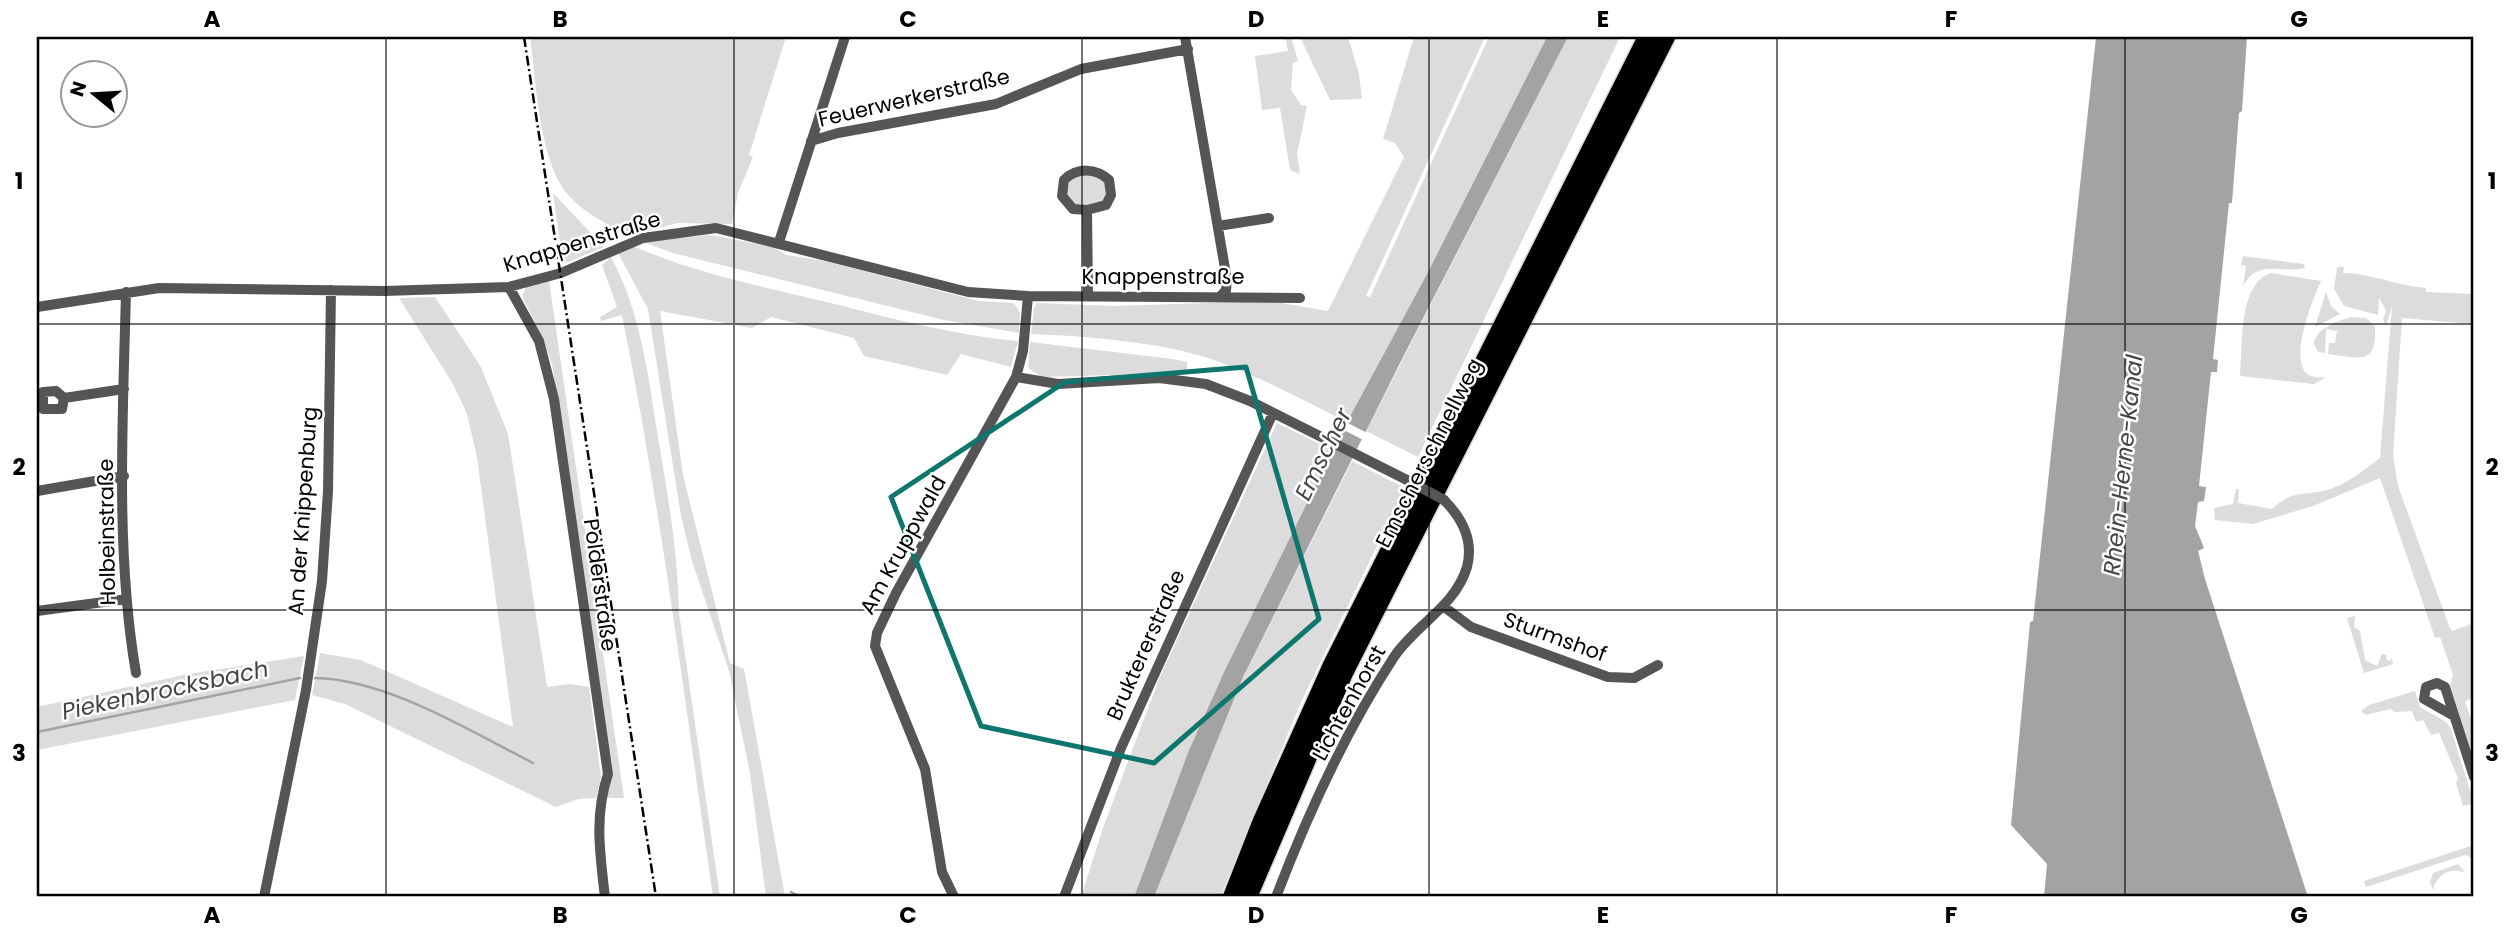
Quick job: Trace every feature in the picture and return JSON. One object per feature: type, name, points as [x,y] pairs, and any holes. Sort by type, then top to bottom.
[{"type":"highway","name":"Emscherschnellweg","points":[[1232,897],[1261,823],[1332,665],[1647,37]]},
{"type":"highway","name":"Emscherschnellweg","points":[[1248,897],[1344,673],[1666,37]]},
{"type":"street","points":[[779,242],[845,37]]},
{"type":"street","points":[[1185,37],[1227,282],[1220,297]]},
{"type":"street","name":"Feuerwerkerstraße","points":[[811,141],[838,133],[996,104],[1081,69],[1188,49]]},
{"type":"street","points":[[1095,171],[1109,180],[1111,195],[1106,205],[1098,210],[1087,210],[1073,209],[1062,196],[1064,180],[1077,172],[1095,171]]},
{"type":"street","points":[[1087,210],[1088,296]]},
{"type":"street","points":[[1218,226],[1269,218]]},
{"type":"street","name":"Knappenstraße","points":[[37,307],[126,292],[192,287],[331,290],[509,287],[561,273],[643,239],[716,229],[779,242],[968,292],[1027,296],[1300,298]]},
{"type":"street","name":"Polderstraße","points":[[509,287],[538,341],[554,399],[608,774],[599,802],[597,827],[605,897]]},
{"type":"street","name":"An der Knippenburg","points":[[264,897],[306,690],[322,581],[328,491],[331,290]]},
{"type":"street","name":"Holbeinstraße","points":[[126,292],[126,599],[136,673]]},
{"type":"street","name":"Am Kruppwald","points":[[954,897],[942,872],[925,769],[875,646],[877,633],[890,605],[1016,377],[1023,351],[1027,296]]},
{"type":"street","name":"Lichtenhorst","points":[[1016,377],[1058,384],[1183,380],[1227,391],[1444,500],[1463,523],[1469,558],[1461,582],[1443,606],[1410,637],[1383,675],[1327,782],[1276,897]]},
{"type":"street","points":[[64,398],[62,409],[40,411],[43,392],[56,391],[64,398],[124,389]]},
{"type":"street","name":"Bruktererstraße","points":[[1064,897],[1121,748],[1273,413]]},
{"type":"street","points":[[37,491],[124,477]]},
{"type":"street","points":[[37,611],[126,599]]},
{"type":"street","name":"Sturmshof","points":[[1443,606],[1471,626],[1608,677],[1634,678],[1658,665]]},
{"type":"street","points":[[2454,716],[2474,778]]},
{"type":"highlighted area","points":[[1246,367],[1319,619],[1154,763],[981,726],[891,497],[1065,382]]},
{"type":"shaded area","points":[[530,37],[786,37],[749,155],[753,157],[738,193],[732,224],[677,223],[630,236],[577,204],[560,184],[546,144]]},
{"type":"shaded area","points":[[1285,37],[1291,37],[1298,61],[1293,63],[1291,90],[1301,105],[1307,106],[1297,154],[1300,174],[1290,170],[1280,108],[1262,110],[1255,56],[1288,51]]},
{"type":"shaded area","points":[[1300,37],[1348,37],[1359,74],[1362,99],[1330,100]]},
{"type":"shaded area","points":[[1414,37],[1485,37],[1366,296],[1370,297],[1489,37],[1547,37],[1427,274],[1347,422],[1280,388],[1191,353],[1122,341],[1031,334],[1037,303],[1114,306],[1270,301],[1328,311],[1404,157],[1395,143],[1383,139]]},
{"type":"shaded area","points":[[1568,37],[1620,37],[1418,457],[1366,431]]},
{"type":"shaded area","points":[[1095,174],[1105,181],[1103,201],[1095,205],[1075,206],[1066,195],[1071,177]]},
{"type":"shaded area","points":[[553,193],[604,247],[563,264]]},
{"type":"shaded area","points":[[710,235],[774,247],[786,255],[824,261],[979,301],[1014,303],[1020,313],[1019,333],[944,320],[673,253],[643,242]]},
{"type":"shaded area","points":[[633,246],[701,271],[747,283],[942,330],[1018,341],[1011,367],[961,354],[947,375],[864,356],[854,338],[771,317],[752,328],[660,311],[683,475],[730,663],[744,669],[785,897],[766,897],[750,773],[729,671],[692,561],[681,516],[648,309],[618,253]]},
{"type":"shaded area","points":[[2243,256],[2304,264],[2305,268],[2262,270],[2249,278],[2243,287],[2246,266],[2241,265]]},
{"type":"shaded area","points":[[611,257],[630,300],[651,391],[672,525],[679,613],[720,897],[713,897],[661,533],[622,315],[601,321],[600,317],[617,307],[602,265]]},
{"type":"shaded area","points":[[2337,267],[2344,267],[2343,273],[2426,288],[2426,292],[2474,294],[2474,324],[2402,318],[2393,456],[2398,486],[2449,626],[2452,631],[2474,623],[2474,698],[2465,701],[2474,728],[2474,761],[2450,685],[2453,675],[2440,637],[2435,638],[2380,478],[2313,506],[2253,524],[2215,520],[2214,508],[2233,504],[2236,489],[2239,489],[2238,503],[2272,509],[2294,495],[2324,491],[2339,485],[2380,458],[2392,307],[2386,325],[2383,320],[2386,310],[2379,298],[2378,315],[2344,306],[2334,289]]},
{"type":"shaded area","points":[[2271,273],[2321,281],[2308,315],[2300,357],[2303,368],[2309,375],[2325,378],[2314,384],[2240,376],[2247,302],[2260,279]]},
{"type":"shaded area","points":[[549,281],[624,798],[606,798],[613,772],[552,364],[522,296],[526,287]]},
{"type":"shaded area","points":[[2326,292],[2331,306],[2340,314],[2315,327]]},
{"type":"shaded area","points":[[435,297],[481,367],[508,434],[547,687],[569,684],[589,687],[601,777],[596,798],[578,799],[556,807],[345,704],[312,695],[320,653],[361,660],[513,727],[477,457],[467,414],[453,384],[399,298]]},
{"type":"shaded area","points":[[2352,317],[2366,318],[2375,326],[2373,348],[2369,353],[2357,357],[2328,354],[2329,343],[2335,343],[2337,331],[2326,329],[2325,353],[2318,352],[2314,344],[2319,334],[2328,326]]},
{"type":"shaded area","points":[[1030,342],[1173,359],[1187,362],[1187,373],[1042,377],[1028,368]]},
{"type":"shaded area","points":[[1277,423],[1334,451],[1225,670],[1189,750],[1134,897],[1081,897],[1103,828],[1159,679]]},
{"type":"shaded area","points":[[1352,461],[1405,488],[1302,700],[1220,897],[1154,897],[1243,677]]},
{"type":"shaded area","points":[[2355,616],[2354,627],[2360,631],[2365,660],[2377,666],[2382,654],[2387,655],[2386,659],[2390,661],[2392,658],[2393,664],[2364,673],[2347,618]]},
{"type":"shaded area","points":[[304,656],[295,700],[37,750],[37,707],[188,674]]},
{"type":"shaded area","points":[[2415,691],[2420,707],[2446,722],[2451,729],[2474,803],[2463,806],[2456,783],[2458,778],[2439,733],[2431,735],[2423,720],[2416,722],[2412,711],[2395,712],[2390,709],[2366,715],[2361,711],[2369,705]]},
{"type":"shaded area","points":[[2474,845],[2474,859],[2465,855],[2366,887],[2364,881]]},
{"type":"shaded area","points":[[2458,864],[2466,873],[2445,873],[2433,890],[2430,882],[2433,873]]},
{"type":"water","points":[[1547,37],[1568,37],[1400,363],[1243,677],[1154,897],[1134,897],[1189,750],[1225,670],[1347,422],[1427,274]]},
{"type":"water","name":"Rhein-Herne-Kanal","points":[[2096,37],[2247,37],[2242,111],[2239,113],[2232,203],[2229,203],[2213,359],[2218,360],[2217,372],[2211,372],[2199,486],[2206,487],[2204,501],[2198,502],[2195,526],[2204,548],[2198,551],[2205,579],[2308,897],[2044,897],[2047,864],[2011,825],[2030,622],[2033,621]]},
{"type":"pier","points":[[1344,421],[1369,434],[1365,441],[1340,428]]},
{"type":"waterway","name":"Piekenbrocksbach","points":[[37,732],[300,678]]},
{"type":"waterway","name":"Piekenbrocksbach","points":[[315,678],[370,687],[399,697],[455,722],[533,763]]},
{"type":"waterway","points":[[791,892],[800,897]]},
{"type":"railway","points":[[524,37],[656,897]]},
{"type":"water label","name":"Emscher","points":[[1323,454]]}]
